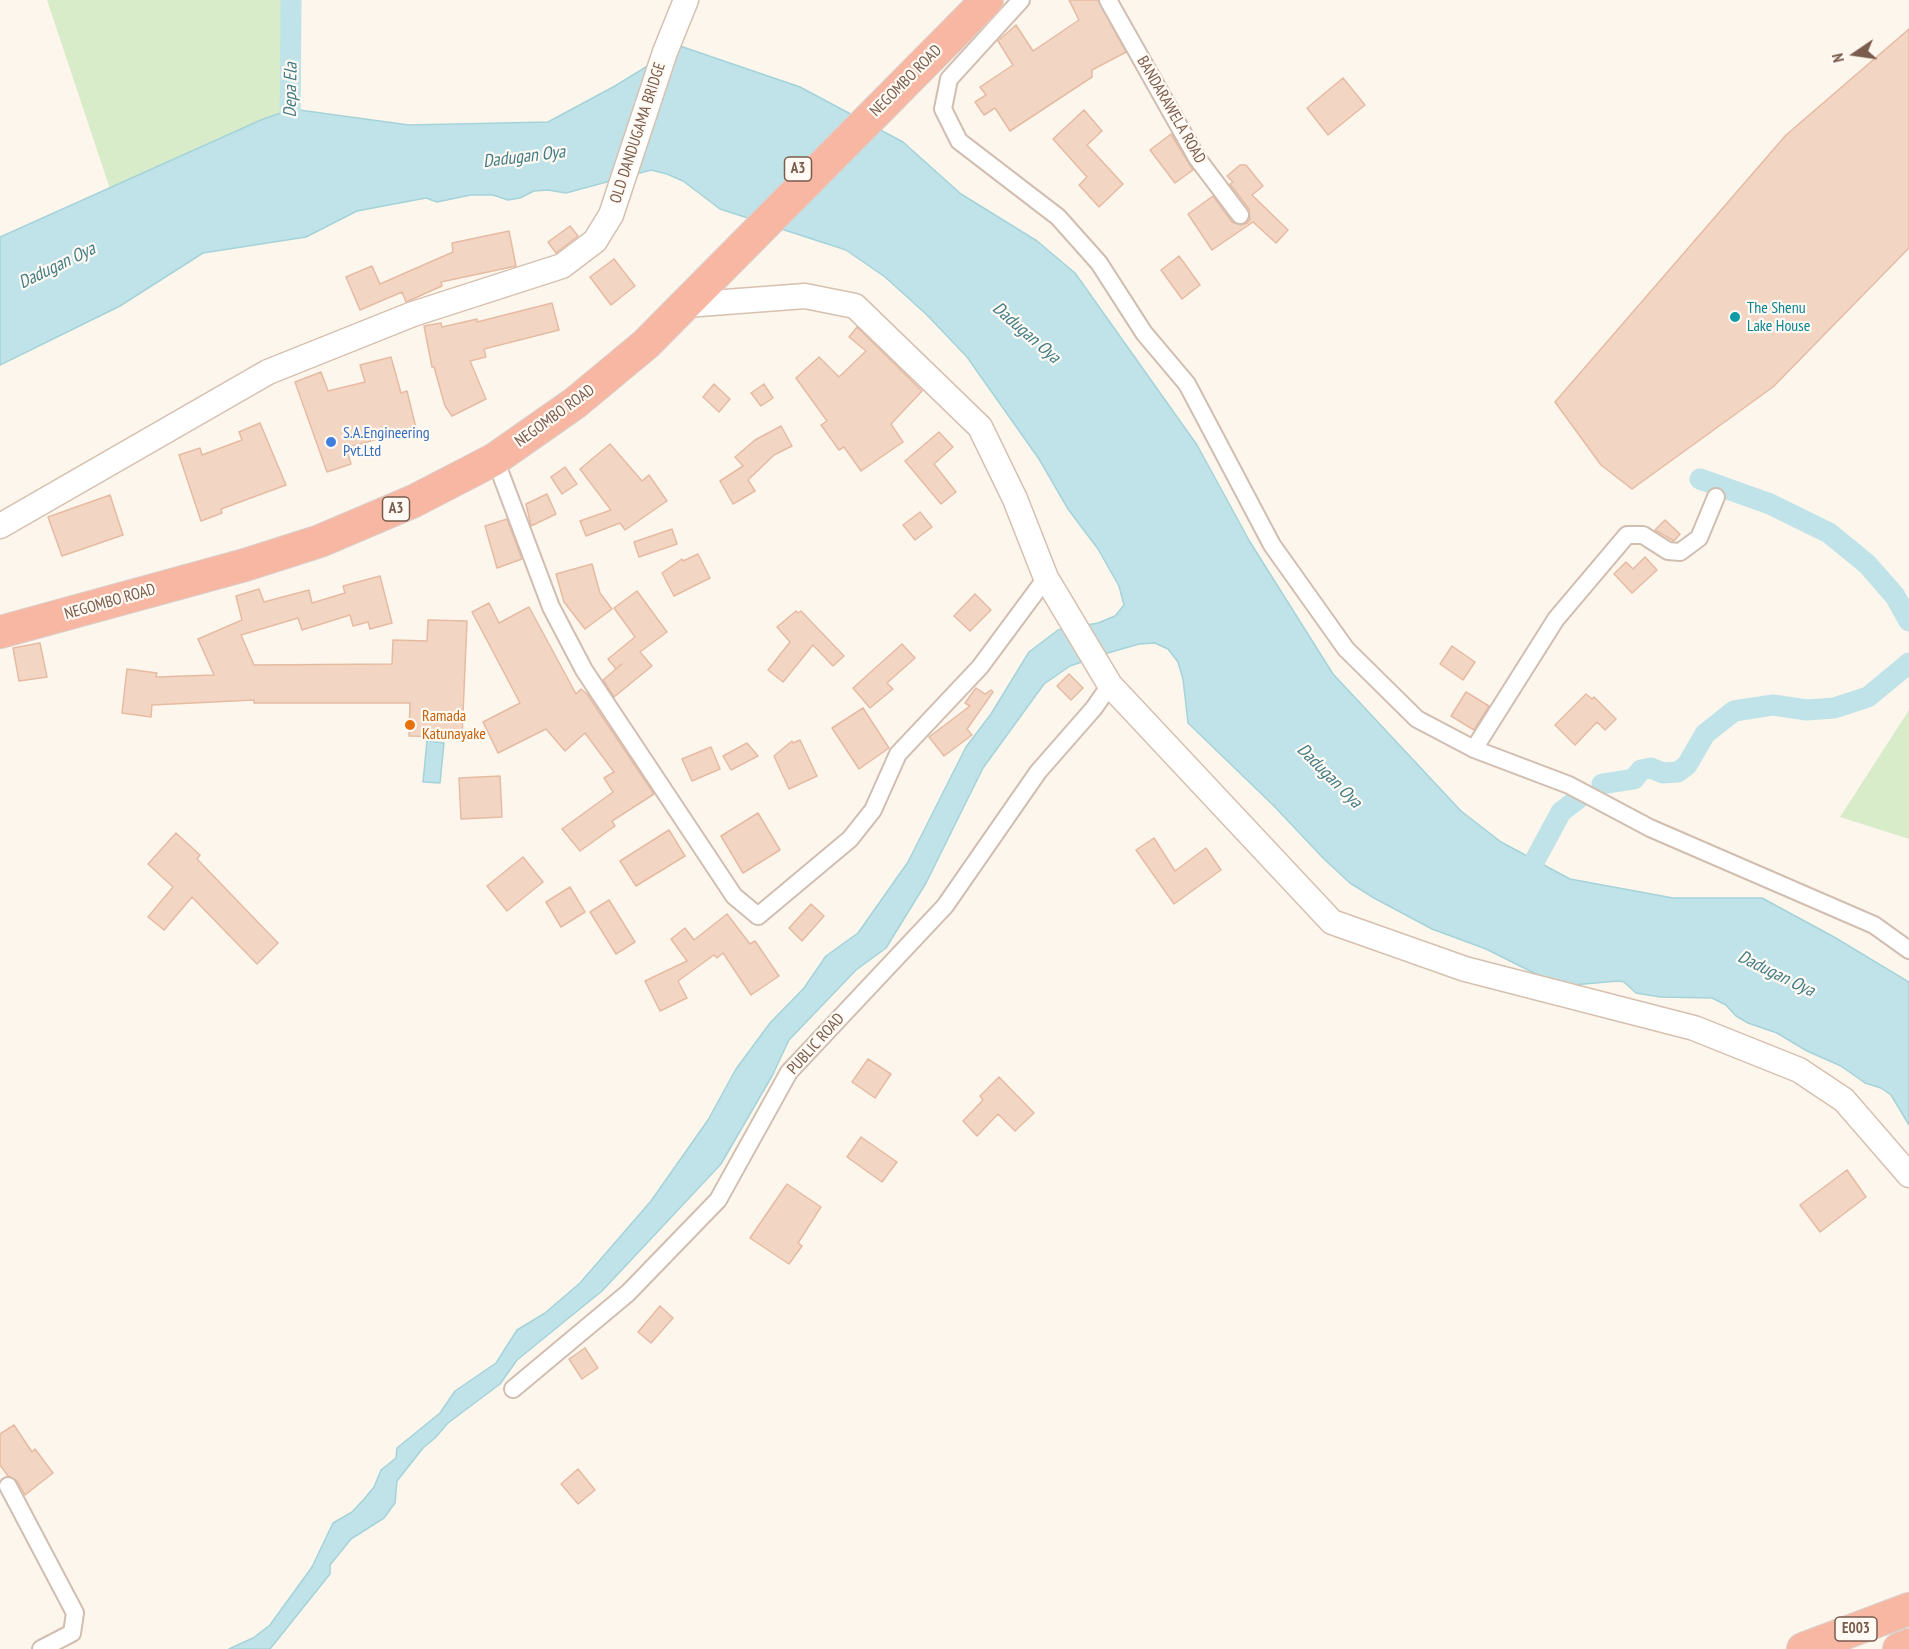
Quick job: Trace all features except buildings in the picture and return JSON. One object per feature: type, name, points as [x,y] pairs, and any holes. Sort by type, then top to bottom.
[{"type":"highway","name":"NEGOMBO ROAD","points":[[0,632],[245,565],[320,541],[414,501],[495,459],[575,403],[646,344],[686,304],[722,259],[885,90],[960,0]]},
{"type":"highway","name":"NEGOMBO ROAD","points":[[885,90],[987,0]]},
{"type":"highway","name":"NEGOMBO ROAD","points":[[0,612],[240,547],[314,523],[373,499],[447,463],[486,443],[567,387],[722,259]]},
{"type":"highway","name":"E003","points":[[1803,1649],[1909,1609]]},
{"type":"highway","name":"E003","points":[[1899,1649],[1909,1645]]},
{"type":"street","name":"OLD DANDUGAMA BRIDGE","points":[[0,526],[268,372],[413,314],[562,266],[595,241],[611,214],[664,52],[686,0]]},
{"type":"street","points":[[1021,0],[949,79],[943,109],[959,141],[1058,218],[1099,263],[1144,333],[1187,384],[1272,545],[1346,649],[1417,719],[1474,749],[1569,785],[1650,828],[1874,925],[1909,950]]},
{"type":"street","name":"BANDARAWELA ROAD","points":[[1108,0],[1197,158],[1240,215]]},
{"type":"street","points":[[686,304],[805,296],[855,306],[980,427],[1016,499],[1046,578],[1105,675],[1332,922],[1465,969],[1694,1028],[1799,1070],[1844,1100],[1909,1175]]},
{"type":"street","points":[[495,459],[551,607],[584,670],[734,896],[758,916],[850,839],[873,810],[898,754],[980,667],[1046,578]]},
{"type":"street","points":[[1474,749],[1556,619],[1627,535],[1643,535],[1668,551],[1680,552],[1699,538],[1716,497]]},
{"type":"street","name":"PUBLIC ROAD","points":[[513,1389],[628,1293],[718,1200],[789,1072],[945,906],[1038,772],[1094,708],[1105,675]]},
{"type":"street","points":[[8,1486],[75,1613],[72,1633],[41,1649]]},
{"type":"green space","points":[[47,0],[288,0],[292,109],[110,189]]},
{"type":"green space","points":[[1909,710],[1909,839],[1840,817]]},
{"type":"water","name":"Dadugan Oya","points":[[680,46],[800,87],[903,142],[961,194],[1037,241],[1075,273],[1197,445],[1250,542],[1333,674],[1461,811],[1501,842],[1570,879],[1673,898],[1762,898],[1834,937],[1909,982],[1909,1125],[1891,1095],[1881,1088],[1865,1083],[1841,1066],[1807,1051],[1777,1033],[1748,1023],[1736,1016],[1726,1005],[1712,998],[1660,997],[1636,993],[1624,982],[1573,985],[1542,977],[1486,949],[1432,929],[1374,898],[1350,883],[1324,859],[1273,805],[1188,723],[1183,679],[1178,662],[1168,649],[1155,643],[1139,644],[1108,653],[1070,666],[1044,684],[983,768],[926,883],[886,948],[856,970],[789,1040],[772,1076],[721,1164],[602,1291],[517,1360],[500,1384],[448,1423],[423,1448],[397,1481],[395,1503],[384,1518],[351,1539],[330,1565],[330,1574],[270,1649],[229,1649],[253,1638],[270,1625],[312,1567],[333,1523],[352,1512],[365,1498],[374,1487],[381,1470],[396,1458],[397,1448],[440,1413],[455,1391],[496,1363],[517,1330],[545,1313],[580,1283],[651,1201],[708,1120],[736,1069],[770,1023],[804,988],[826,956],[858,933],[908,862],[966,747],[991,714],[1029,652],[1058,630],[1098,623],[1115,616],[1124,605],[1119,586],[1098,549],[1068,509],[1039,459],[967,357],[926,314],[885,277],[846,250],[720,209],[683,181],[667,174],[651,170],[566,193],[548,190],[534,191],[520,198],[508,200],[493,195],[471,195],[437,202],[426,198],[357,211],[306,237],[203,253],[120,306],[0,365],[0,237],[261,120],[292,109],[409,125],[548,122],[615,86]]},
{"type":"water","points":[[427,741],[444,743],[440,783],[423,782]]},
{"type":"waterway","name":"Depa Ela","points":[[290,137],[291,0]]},
{"type":"waterway","points":[[1700,479],[1770,504],[1829,533],[1867,564],[1895,596],[1909,621]]},
{"type":"waterway","points":[[1602,784],[1634,779],[1641,770],[1651,768],[1663,773],[1678,772],[1687,765],[1705,734],[1734,711],[1773,705],[1807,710],[1834,708],[1868,697],[1909,663]]},
{"type":"waterway","points":[[1518,885],[1534,862],[1561,812],[1579,798]]},
{"type":"place","name":"The Shenu Lake House","points":[[1735,317]]},
{"type":"place","name":"S.A.Engineering Pvt.Ltd","points":[[331,442]]},
{"type":"place","name":"Ramada Katunayake","points":[[410,725]]}]
